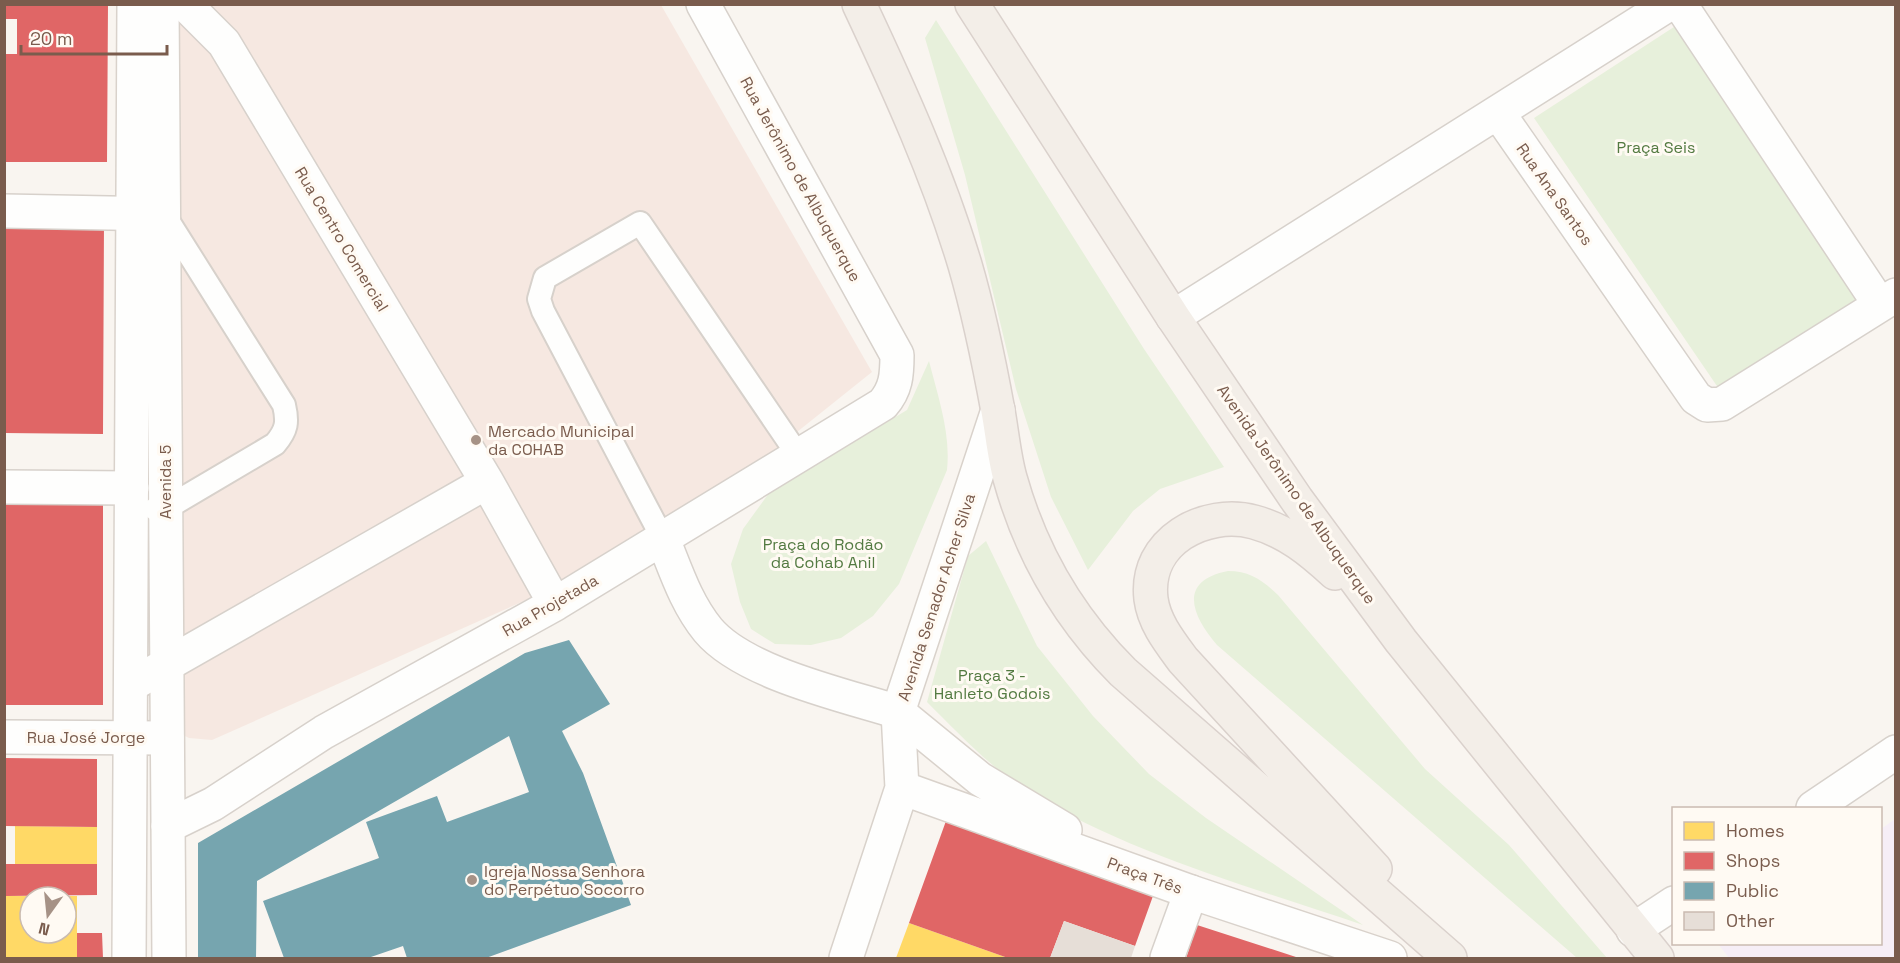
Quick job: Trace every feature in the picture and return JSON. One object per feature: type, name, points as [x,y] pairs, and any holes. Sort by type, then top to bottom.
[{"type":"main road","points":[[859,4],[900,93],[946,206],[980,318],[1010,477],[1030,536],[1060,594],[1098,647],[1157,703],[1450,958]]},
{"type":"main road","name":"Avenida Jerônimo de Albuquerque","points":[[978,7],[1173,317],[1297,500],[1401,641],[1656,958]]},
{"type":"main road","points":[[1401,641],[1314,554],[1292,537],[1255,522],[1236,519],[1214,520],[1193,525],[1171,540],[1156,566],[1151,597],[1154,613],[1183,660],[1457,958]]},
{"type":"street","name":"Avenida 5","points":[[134,4],[165,509],[169,958]]},
{"type":"street","name":"Avenida 5","points":[[129,958],[132,498],[162,4]]},
{"type":"street","name":"Rua Centro Comercial","points":[[185,4],[224,43],[487,482],[555,604]]},
{"type":"street","name":"Rua Jerônimo de Albuquerque","points":[[704,4],[897,355]]},
{"type":"street","points":[[1173,317],[1499,114],[1669,4]]},
{"type":"street","points":[[1680,4],[1888,300]]},
{"type":"street","name":"Rua Ana Santos","points":[[1499,114],[1696,398],[1707,405],[1722,405],[1888,300]]},
{"type":"street","points":[[4,210],[148,214]]},
{"type":"street","name":"Rua Projetada","points":[[168,826],[213,804],[324,732],[555,604],[883,404],[892,393],[897,378],[897,355]]},
{"type":"street","name":"Avenida Senador Acher Silva","points":[[846,958],[902,788],[898,712],[998,410]]},
{"type":"street","points":[[130,686],[487,482]]},
{"type":"street","points":[[4,487],[132,498]]},
{"type":"street","points":[[663,539],[688,602],[710,632],[737,654],[816,687],[898,712],[955,760],[1015,801],[1096,846],[1191,892],[1167,958]]},
{"type":"street","name":"Rua José Jorge","points":[[4,737],[167,738]]},
{"type":"street","points":[[1814,807],[1896,752]]},
{"type":"street","name":"Praça Três","points":[[902,788],[1191,892],[1390,958]]},
{"type":"street","points":[[1633,930],[1672,904]]},
{"type":"lane","points":[[132,498],[165,509],[275,444],[285,432],[288,420],[284,405],[148,214]]},
{"type":"lane","points":[[663,539],[543,311],[539,299],[545,278],[640,223],[798,455]]},
{"type":"shaded area","name":"Mercado Municipal da COHAB","points":[[169,5],[661,5],[872,372],[663,539],[212,740],[189,738],[171,729]]},
{"type":"shaded area","points":[[1895,819],[1895,958],[1729,958],[1719,945],[1882,945],[1882,828]]},
{"type":"green space","points":[[936,20],[1144,349],[1224,467],[1160,489],[1133,511],[1088,570],[1051,497],[1016,389],[965,175],[925,38]]},
{"type":"green space","name":"Praça Seis","points":[[1677,25],[1864,312],[1719,389],[1534,118]]},
{"type":"green space","name":"Praça do Rodão da Cohab Anil","points":[[929,361],[945,429],[947,470],[899,584],[873,616],[841,638],[811,645],[775,644],[751,629],[740,602],[731,564],[743,529],[769,493],[907,410]]},
{"type":"green space","name":"Praça 3 - Hanleto Godois","points":[[986,541],[1037,646],[1093,716],[1149,774],[1206,818],[1363,925],[1235,883],[1149,851],[1067,814],[1015,783],[976,750],[927,702],[968,556]]},
{"type":"green space","points":[[1228,571],[1255,577],[1278,595],[1425,769],[1509,845],[1607,958],[1577,958],[1217,645],[1201,623],[1194,601],[1201,583],[1212,576]]},
{"type":"building: Homes","points":[[15,826],[97,827],[97,864],[15,864]]},
{"type":"building: Homes","points":[[4,896],[18,896],[18,945],[77,945],[77,958],[4,958]]},
{"type":"building: Homes","points":[[909,923],[1008,958],[896,958]]},
{"type":"building: Shops","points":[[4,4],[108,4],[107,162],[4,162],[4,54],[17,54],[17,19],[4,19]]},
{"type":"building: Shops","points":[[4,221],[104,222],[103,434],[4,433]]},
{"type":"building: Shops","points":[[4,496],[103,497],[103,705],[4,705]]},
{"type":"building: Shops","points":[[4,758],[97,759],[97,827],[4,826]]},
{"type":"building: Shops","points":[[946,821],[1153,896],[1135,946],[1064,921],[1050,958],[1008,958],[909,923]]},
{"type":"building: Shops","points":[[5,864],[97,864],[97,895],[78,895],[78,885],[18,885],[18,896],[6,896]]},
{"type":"building: Shops","points":[[1197,925],[1299,958],[1186,958]]},
{"type":"building: Shops","points":[[78,933],[102,933],[103,958],[77,958]]},
{"type":"building: Public","points":[[569,640],[610,704],[562,731],[583,773],[631,905],[486,958],[407,958],[403,946],[368,958],[284,958],[263,901],[379,858],[366,822],[437,796],[447,822],[529,792],[509,736],[257,881],[256,958],[198,958],[198,843],[525,653]]},
{"type":"building: Other","points":[[1064,921],[1135,946],[1131,958],[1050,958]]},
{"type":"place","name":"Mercado Municipal da COHAB","points":[[476,440]]},
{"type":"place","name":"Igreja Nossa Senhora do Perpétuo Socorro","points":[[472,880]]}]
